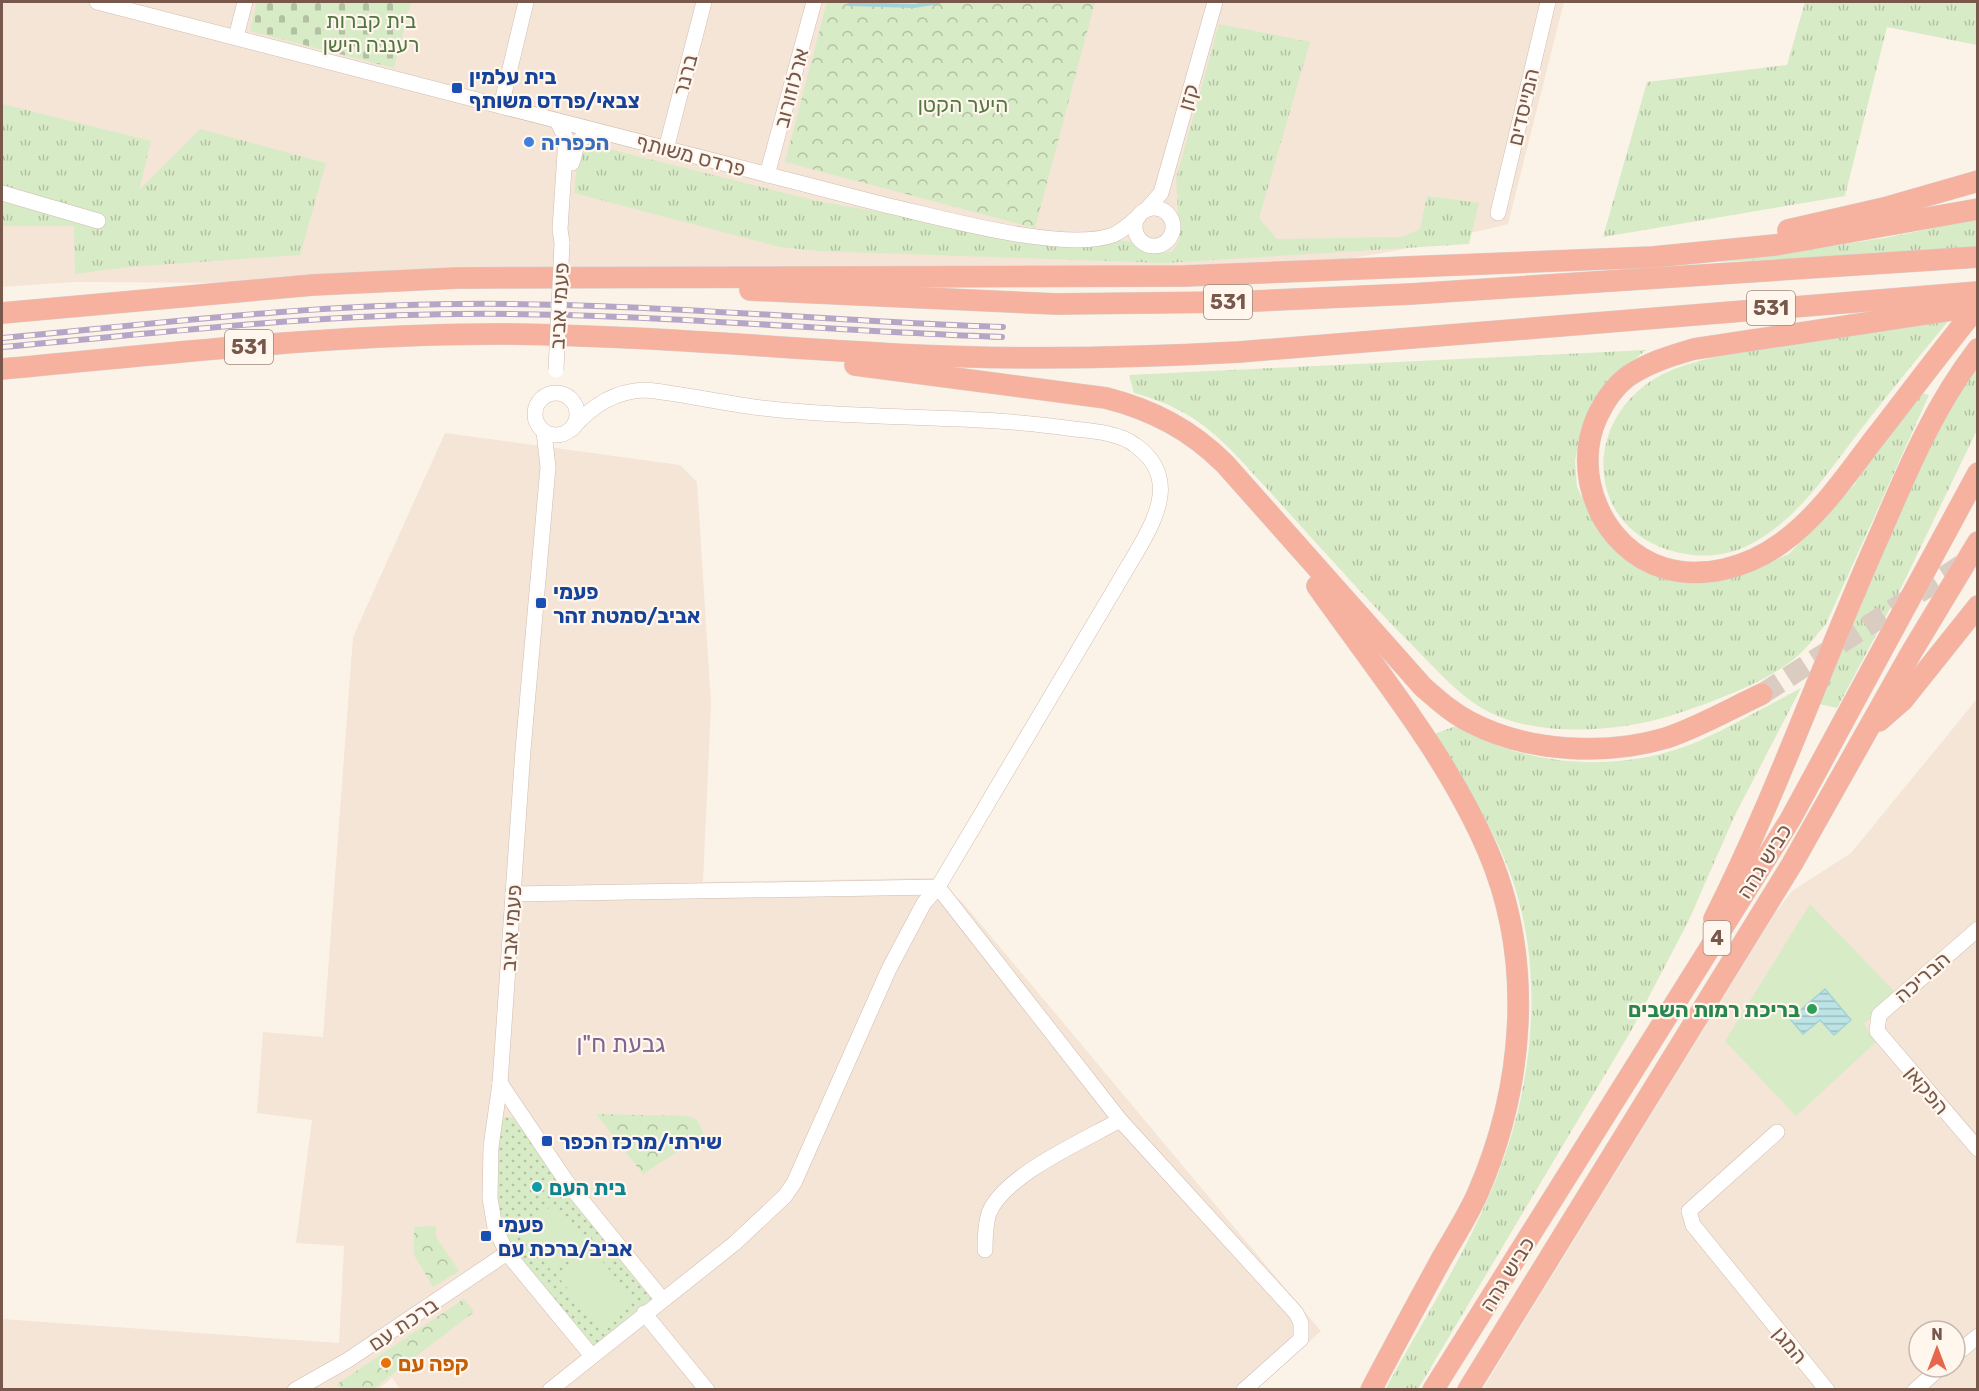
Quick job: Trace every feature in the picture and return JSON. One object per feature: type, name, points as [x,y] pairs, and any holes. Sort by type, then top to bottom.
[{"type":"highway","points":[[1571,261],[1747,238],[1800,228],[1977,181]]},
{"type":"highway","points":[[528,278],[1184,276],[1571,261],[1709,253],[1775,245],[1977,209]]},
{"type":"highway","name":"531","points":[[2,311],[313,285],[528,278],[934,300],[1056,304],[1232,302],[1411,294],[1977,256]]},
{"type":"highway","name":"531","points":[[2,370],[317,340],[498,334],[921,355],[1154,357],[1977,292]]},
{"type":"highway","points":[[1977,306],[1827,500],[1798,530],[1779,545],[1743,564],[1704,572],[1682,572],[1650,563],[1634,553],[1611,531],[1596,505],[1588,472],[1588,447],[1599,412],[1626,378],[1655,361],[1694,349],[1977,306]]},
{"type":"highway","points":[[498,334],[883,368],[1106,398],[1138,406],[1173,423],[1205,444],[1423,687],[1447,708],[1495,734],[1568,748],[1600,749],[1633,746],[1698,726],[1762,694]]},
{"type":"highway","points":[[1640,1060],[1724,900],[1914,453],[1948,392],[1977,349]]},
{"type":"highway","name":"כביש גהה","points":[[1433,1389],[1790,819],[1977,473]]},
{"type":"highway","points":[[1248,490],[1422,735],[1469,811],[1489,852],[1502,889],[1516,959],[1518,1022],[1513,1072],[1493,1150],[1477,1195],[1371,1389]]},
{"type":"highway","name":"כביש גהה","points":[[1468,1389],[1786,875],[1943,596],[1977,542]]},
{"type":"highway","points":[[1868,731],[1903,700],[1977,606]]},
{"type":"street","name":"פרדס משותף","points":[[97,2],[885,206],[1041,238],[1078,240],[1113,234],[1140,239]]},
{"type":"street","points":[[236,37],[245,2]]},
{"type":"street","points":[[501,106],[526,2]]},
{"type":"street","name":"ברנר","points":[[666,148],[704,2]]},
{"type":"street","name":"ארלוזורוב","points":[[767,175],[814,2]]},
{"type":"street","name":"קזן","points":[[1142,213],[1161,193],[1215,2]]},
{"type":"street","name":"המייסדים","points":[[1498,213],[1548,2]]},
{"type":"street","name":"פעמי אביב","points":[[557,121],[565,131],[566,138],[560,229],[562,243]]},
{"type":"street","name":"פעמי אביב","points":[[546,394],[556,370],[562,243],[575,146],[584,136],[596,130]]},
{"type":"street","points":[[2,193],[98,221]]},
{"type":"street","points":[[1161,193],[1173,230],[1167,240],[1150,245],[1140,239],[1135,228],[1142,213],[1157,208],[1167,213]]},
{"type":"street","name":"פרדס משותף","points":[[1113,234],[1142,213]]},
{"type":"street","name":"פעמי אביב","points":[[556,370],[562,389],[569,397]]},
{"type":"street","points":[[550,1389],[735,1243],[785,1196],[794,1183],[889,969],[924,903],[938,887],[1156,519],[1160,501],[1157,470],[1149,458],[1134,444],[1118,438],[1043,424],[770,409],[645,390],[628,390],[605,400],[584,415],[568,431],[553,435],[544,432],[537,424],[535,415],[537,404],[546,394],[557,393],[583,401],[605,400]]},
{"type":"street","points":[[568,431],[578,414],[569,397]]},
{"type":"street","name":"פעמי אביב","points":[[548,467],[556,443],[568,431]]},
{"type":"street","name":"פעמי אביב","points":[[544,432],[548,467],[500,1083],[491,1147],[490,1198],[495,1228],[507,1253],[592,1356]]},
{"type":"street","points":[[513,894],[938,887]]},
{"type":"street","points":[[938,887],[1120,1120],[1296,1313],[1301,1323],[1300,1339],[1295,1347],[1244,1389]]},
{"type":"street","name":"הבריכה","points":[[1877,1031],[1879,1015],[1977,929]]},
{"type":"street","name":"הפקאן","points":[[1877,1031],[1977,1149]]},
{"type":"street","points":[[500,1083],[573,1190],[662,1299]]},
{"type":"street","points":[[986,1250],[989,1213],[1002,1193],[1020,1178],[1120,1120]]},
{"type":"street","name":"המגן","points":[[1777,1132],[1689,1211],[1693,1225],[1827,1389]]},
{"type":"street","name":"ברכת עם","points":[[295,1389],[348,1360],[507,1253]]},
{"type":"street","points":[[644,1313],[707,1389]]},
{"type":"street","points":[[1915,1389],[1927,1379]]},
{"type":"shaded area","points":[[2,2],[1564,2],[1508,224],[1400,250],[1275,271],[1094,287],[74,282],[2,287]]},
{"type":"shaded area","name":"גבעת ח\"ן","points":[[445,433],[680,465],[697,482],[711,703],[703,882],[935,878],[963,903],[1321,1331],[1256,1390],[401,1390],[392,1378],[377,1390],[2,1390],[2,1319],[339,1343],[344,1246],[296,1243],[312,1120],[257,1113],[263,1032],[323,1037],[353,637]]},
{"type":"shaded area","points":[[1977,699],[1977,1389],[1482,1390],[1775,913],[1792,891],[1851,853]]},
{"type":"green space","name":"בית קברות רעננה הישן","points":[[257,2],[411,2],[394,68],[250,31]]},
{"type":"green space","name":"היער הקטן","points":[[827,2],[1095,2],[1035,228],[785,162]]},
{"type":"green space","points":[[1805,2],[1977,2],[1977,45],[1887,27],[1845,196],[1603,237],[1647,82],[1787,65]]},
{"type":"green space","points":[[1219,24],[1310,42],[1259,218],[1277,239],[1402,237],[1420,229],[1427,196],[1479,203],[1469,244],[1165,263],[819,251],[780,247],[574,193],[578,155],[584,144],[589,144],[817,201],[1061,244],[1114,239],[1135,243],[1150,253],[1172,252],[1180,240],[1176,179]]},
{"type":"green space","points":[[2,104],[151,141],[139,190],[200,129],[326,163],[300,255],[128,267],[75,274],[74,226],[2,226]]},
{"type":"green space","points":[[1977,219],[1977,248],[1719,262],[1885,238]]},
{"type":"green space","points":[[1950,319],[1801,505],[1786,520],[1751,544],[1716,555],[1680,553],[1648,541],[1625,522],[1610,498],[1604,472],[1606,444],[1617,417],[1636,393],[1663,374],[1687,364],[1725,355]]},
{"type":"green space","points":[[1646,350],[1614,376],[1594,402],[1581,431],[1575,461],[1577,487],[1598,530],[1617,551],[1641,568],[1763,565],[1789,554],[1855,484],[1914,391],[1929,395],[1826,624],[1802,652],[1775,672],[1758,681],[1723,697],[1673,715],[1629,725],[1579,730],[1554,729],[1507,720],[1467,698],[1440,674],[1378,610],[1225,444],[1195,419],[1157,400],[1134,393],[1129,375]]},
{"type":"green space","points":[[1977,361],[1977,430],[1901,588],[1837,708],[1819,704],[1938,429]]},
{"type":"green space","points":[[1801,688],[1735,815],[1688,922],[1631,1031],[1418,1389],[1385,1390],[1455,1266],[1492,1189],[1517,1113],[1530,1032],[1529,951],[1522,911],[1510,873],[1485,819],[1434,734],[1456,726],[1514,751],[1576,762],[1607,762],[1639,758],[1669,752],[1699,741]]},
{"type":"green space","name":"בריכת רמות השבים","points":[[1810,904],[1897,994],[1864,1024],[1876,1042],[1796,1116],[1725,1041]]},
{"type":"green space","points":[[596,1114],[688,1116],[697,1120],[704,1134],[643,1174]]},
{"type":"green space","points":[[505,1117],[513,1118],[652,1298],[591,1348],[525,1267],[504,1232],[498,1216],[496,1158],[499,1123]]},
{"type":"green space","points":[[554,1204],[588,1245],[553,1273],[520,1232]]},
{"type":"green space","points":[[436,1226],[436,1237],[459,1271],[433,1287],[414,1255],[414,1227]]},
{"type":"green space","points":[[593,1250],[634,1300],[600,1328],[559,1278]]},
{"type":"green space","points":[[464,1299],[474,1312],[373,1389],[341,1389],[337,1384]]},
{"type":"water","points":[[1825,989],[1851,1020],[1834,1035],[1820,1020],[1803,1034],[1790,1019]]},
{"type":"waterway","points":[[850,4],[914,6],[939,2]]},
{"type":"tunnel","points":[[1762,694],[1968,561]]},
{"type":"railway","points":[[2,338],[287,312],[459,304],[595,306],[1003,327]]},
{"type":"railway","points":[[2,347],[287,321],[459,314],[595,316],[1002,337]]},
{"type":"place","name":"בית עלמין צבאי/פרדס משותף","points":[[457,88]]},
{"type":"place","name":"הכפריה","points":[[529,142]]},
{"type":"place","name":"פעמי אביב/סמטת זהר","points":[[541,603]]},
{"type":"place","name":"בריכת רמות השבים","points":[[1812,1009]]},
{"type":"place","name":"שירתי/מרכז הכפר","points":[[547,1141]]},
{"type":"place","name":"בית העם","points":[[537,1187]]},
{"type":"place","name":"פעמי אביב/ברכת עם","points":[[486,1236]]},
{"type":"place","name":"קפה עם","points":[[386,1363]]},
{"type":"district","name":"גבעת ח\"ן","points":[[621,1044]]}]
